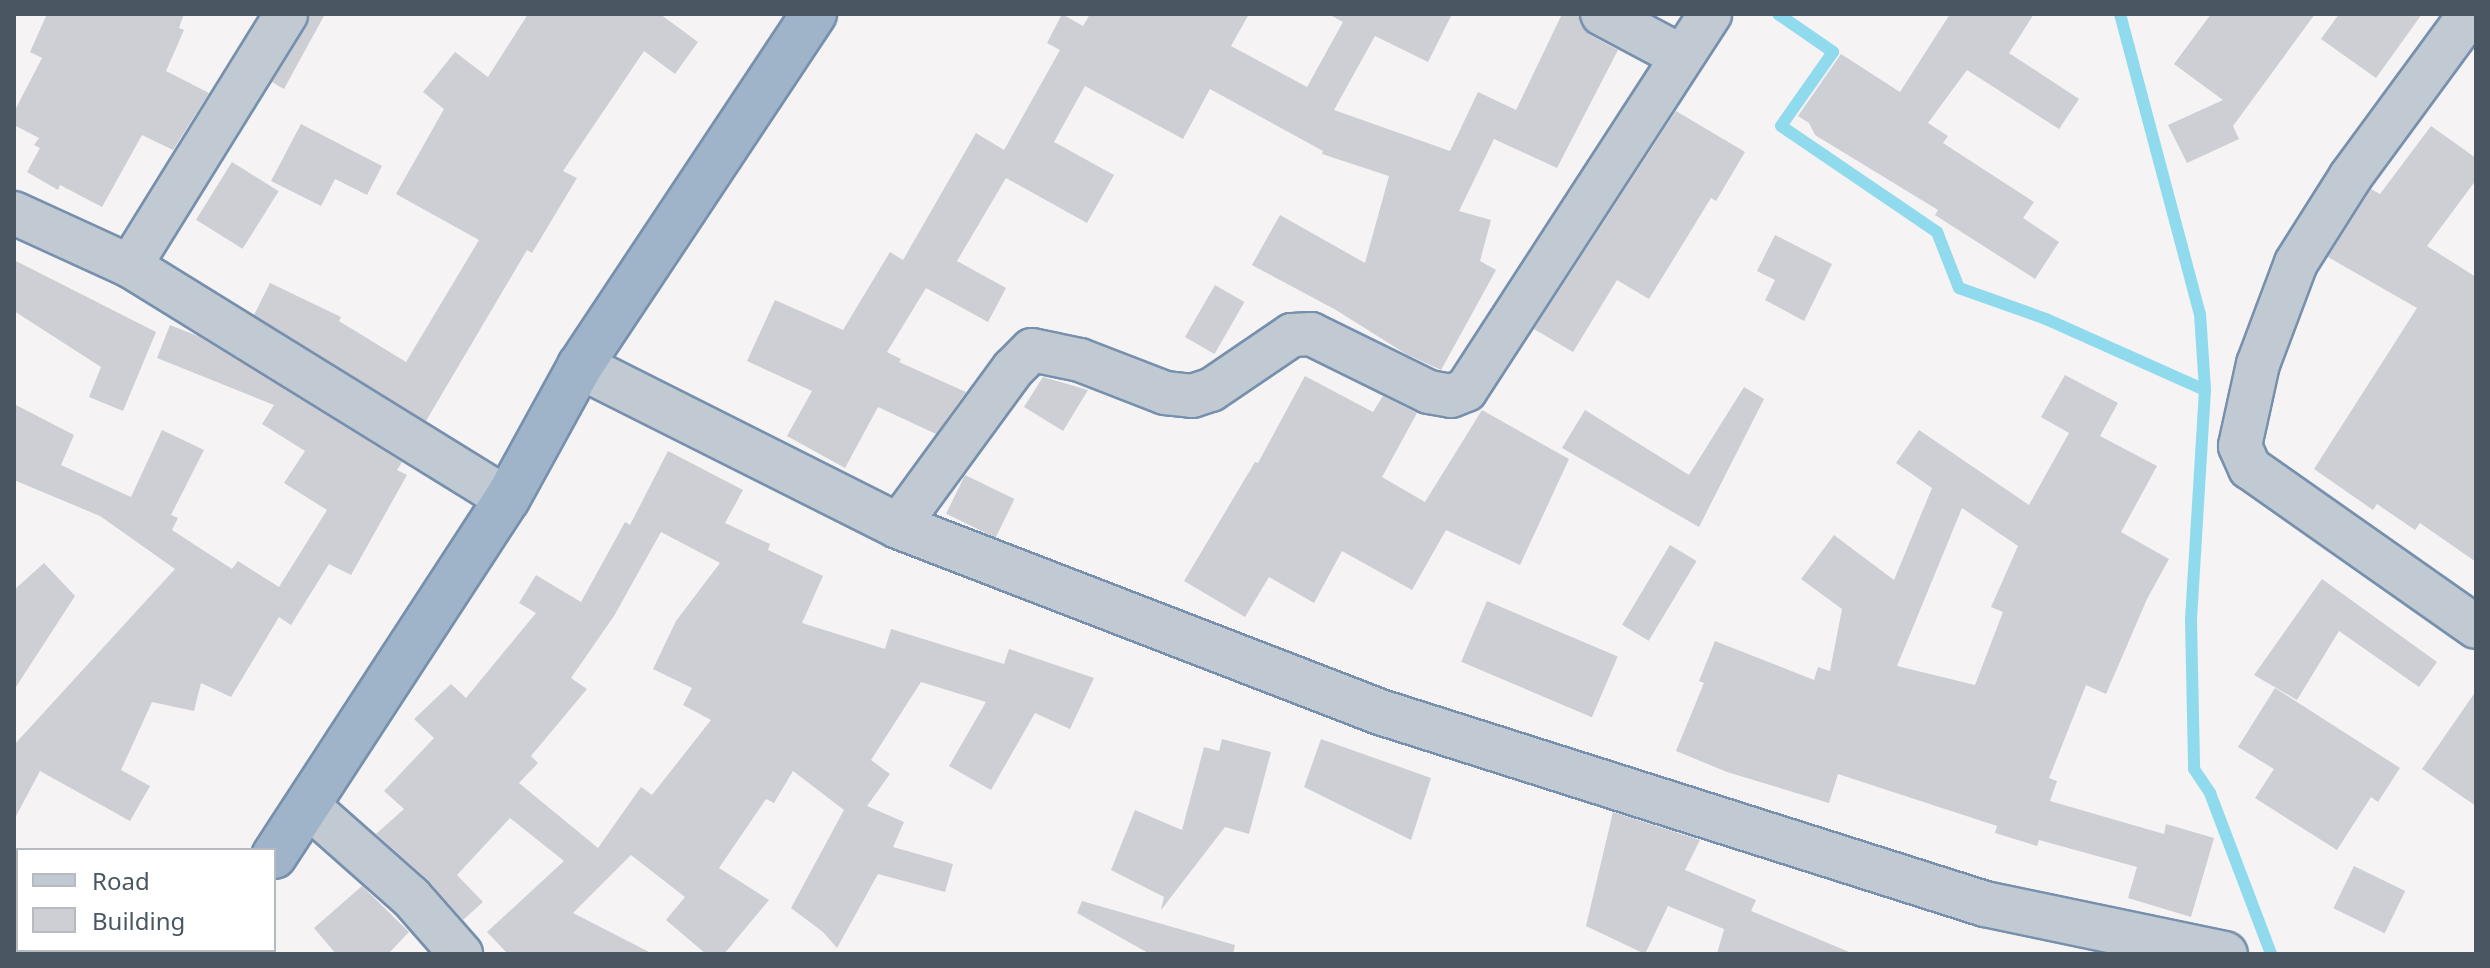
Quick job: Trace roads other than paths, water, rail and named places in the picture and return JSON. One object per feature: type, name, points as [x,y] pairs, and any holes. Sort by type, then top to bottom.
[{"type":"highway","points":[[276,853],[507,499],[580,366],[814,14]]},
{"type":"street","points":[[130,266],[286,14]]},
{"type":"street","points":[[1602,14],[1681,56]]},
{"type":"street","points":[[898,526],[1013,369],[1032,350],[1080,360],[1165,393],[1192,396],[1211,390],[1292,335],[1311,334],[1429,392],[1451,396],[1466,390],[1710,14]]},
{"type":"street","points":[[2470,14],[2351,176],[2296,263],[2258,364],[2240,446],[2250,468],[2476,627]]},
{"type":"street","points":[[14,213],[130,266],[507,499]]},
{"type":"street","points":[[580,366],[898,526],[1380,712],[1985,904],[2225,954]]},
{"type":"street","points":[[308,806],[411,897],[461,954]]},
{"type":"waterway","points":[[1778,14],[1833,52],[1781,126],[1937,232],[1959,288],[2046,319],[2205,390]]},
{"type":"waterway","points":[[2120,14],[2200,314],[2205,390],[2191,620],[2194,769],[2210,793],[2271,954]]}]
